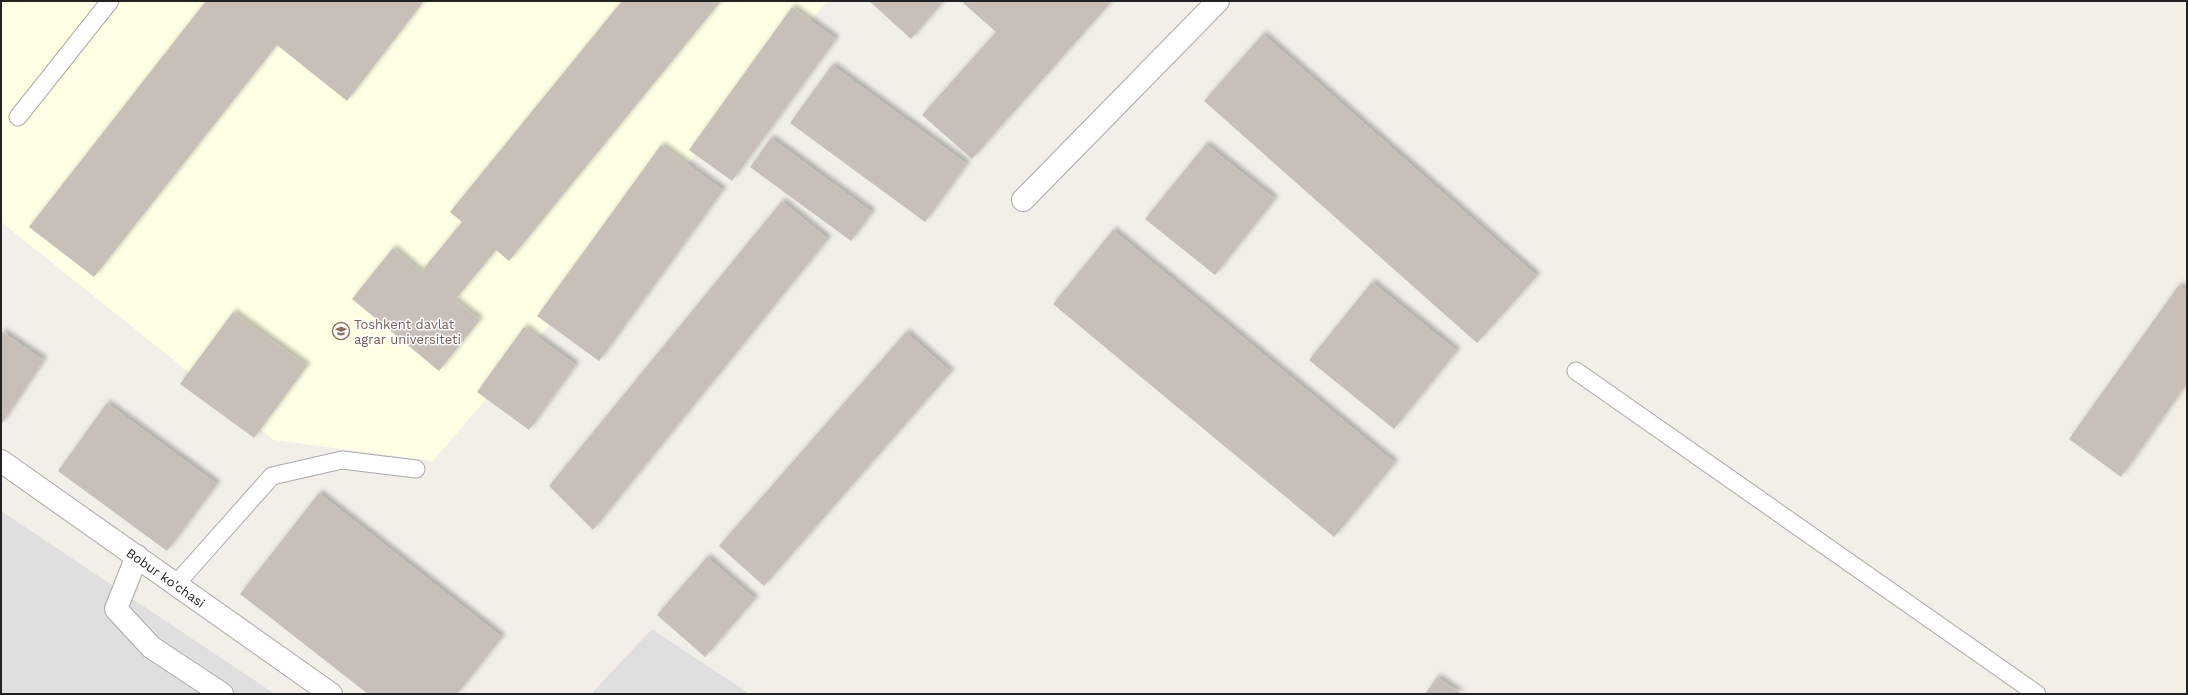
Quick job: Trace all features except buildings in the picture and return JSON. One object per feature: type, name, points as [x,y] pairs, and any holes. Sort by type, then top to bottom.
[{"type":"street","points":[[1023,200],[1218,1]]},
{"type":"street","name":"Bobur ko'chasi","points":[[1,461],[331,694]]},
{"type":"street","points":[[137,556],[116,609],[151,646],[222,694]]},
{"type":"lane","points":[[18,117],[110,1]]},
{"type":"lane","points":[[1576,371],[2037,694]]},
{"type":"lane","points":[[176,584],[272,476],[342,460],[416,469]]},
{"type":"shaded area","name":"Toshkent davlat agrar universiteti","points":[[1,1],[827,1],[433,461],[274,440],[1,222]]},
{"type":"shaded area","points":[[1,511],[275,694],[1,694]]},
{"type":"shaded area","points":[[652,629],[750,694],[591,694]]},
{"type":"place","name":"Toshkent davlat agrar universiteti","points":[[341,331]]}]
